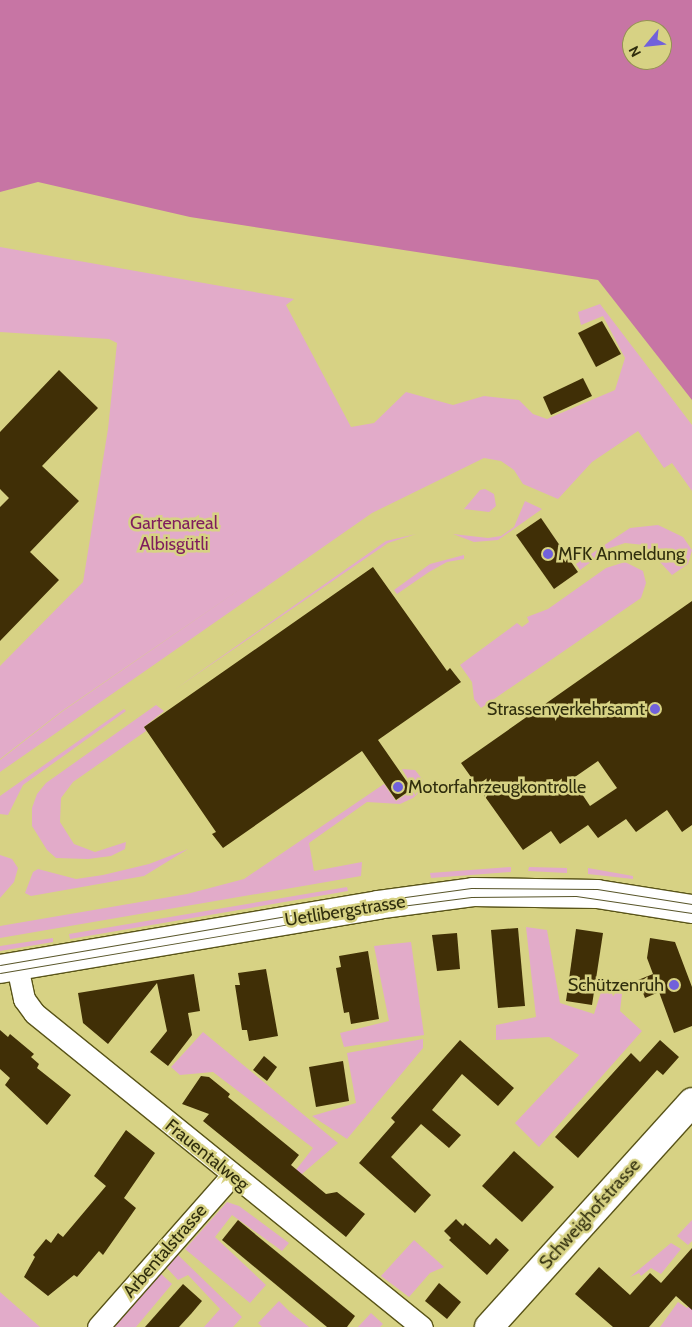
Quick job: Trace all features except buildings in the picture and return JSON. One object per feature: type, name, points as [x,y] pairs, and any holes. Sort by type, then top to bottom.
[{"type":"main road","name":"Uetlibergstrasse","points":[[8,967],[377,905],[472,892],[586,893],[692,909]]},
{"type":"main road","name":"Schweighofstrasse","points":[[490,1327],[692,1102]]},
{"type":"street","name":"Frauentalweg","points":[[8,967],[24,999],[34,1013],[232,1176],[422,1327]]},
{"type":"street","name":"Arbentalstrasse","points":[[98,1327],[232,1176]]},
{"type":"green space","name":"Gartenareal Albisgütli","points":[[0,247],[294,299],[286,305],[351,427],[374,423],[406,392],[453,405],[484,396],[519,400],[533,414],[547,419],[615,390],[625,358],[603,316],[581,325],[578,312],[600,304],[692,425],[692,491],[672,463],[664,468],[638,431],[592,462],[558,499],[523,484],[514,470],[501,461],[484,458],[372,513],[0,772],[0,760],[63,711],[249,583],[62,711],[0,759],[0,666],[83,582],[108,429],[117,343],[109,339],[0,332]]},
{"type":"green space","points":[[485,489],[494,494],[496,506],[489,512],[464,509],[480,490]]},
{"type":"green space","points":[[525,501],[542,509],[498,540],[474,542],[453,534],[488,538],[501,536],[514,527]]},
{"type":"green space","points":[[658,525],[683,537],[692,550],[688,564],[672,575],[644,545],[625,543],[610,548],[580,570],[576,564],[630,528]]},
{"type":"green space","points":[[416,534],[388,543],[174,690],[386,541]]},
{"type":"green space","points":[[464,555],[464,559],[447,562],[397,594],[394,590],[430,564]]},
{"type":"green space","points":[[625,562],[643,571],[646,583],[641,598],[481,708],[474,699],[472,682],[460,665],[517,623],[522,627],[529,622],[527,617],[548,609],[606,568]]},
{"type":"green space","points":[[156,705],[164,711],[144,727],[146,731],[73,782],[61,798],[60,822],[74,844],[95,852],[126,842],[125,849],[111,856],[88,859],[56,858],[47,850],[32,826],[32,808],[37,794],[46,783]]},
{"type":"green space","points":[[124,709],[126,711],[23,785],[8,815],[0,814],[0,796]]},
{"type":"green space","points":[[402,769],[415,770],[423,780],[420,792],[413,798],[400,804],[367,802],[309,843],[314,871],[362,862],[361,876],[0,938],[0,926],[187,894],[244,879],[384,784],[396,801],[414,789]]},
{"type":"green space","points":[[188,849],[144,876],[31,896],[25,893],[33,872],[38,869],[76,879],[103,875],[149,864]]},
{"type":"green space","points":[[0,855],[12,859],[18,868],[14,882],[0,898]]},
{"type":"green space","points":[[511,867],[511,872],[431,878],[430,873]]},
{"type":"green space","points":[[529,867],[567,868],[567,873],[528,871]]},
{"type":"green space","points":[[588,868],[633,876],[633,879],[588,874]]},
{"type":"green space","points":[[347,887],[348,891],[70,939],[69,934]]},
{"type":"green space","points":[[526,927],[547,930],[560,1003],[594,1014],[602,989],[622,994],[620,1011],[642,1031],[539,1147],[515,1123],[579,1055],[549,1037],[496,1040],[496,1025],[536,1017]]},
{"type":"green space","points":[[53,938],[53,942],[0,951],[0,946]]},
{"type":"green space","points":[[411,942],[424,1035],[344,1047],[340,1033],[389,1021],[374,946]]},
{"type":"green space","points":[[203,1032],[338,1143],[296,1179],[292,1175],[313,1148],[213,1072],[180,1075],[171,1067]]},
{"type":"green space","points":[[423,1039],[423,1048],[347,1139],[312,1116],[356,1103],[347,1053]]},
{"type":"green space","points":[[227,1202],[239,1206],[289,1243],[282,1251],[232,1215],[215,1237],[266,1285],[250,1303],[185,1249]]},
{"type":"green space","points":[[692,1220],[692,1241],[688,1245],[677,1236]]},
{"type":"green space","points":[[414,1240],[444,1267],[430,1273],[409,1297],[381,1276]]},
{"type":"green space","points":[[671,1243],[681,1249],[661,1274],[651,1268],[641,1276],[639,1273],[630,1277]]},
{"type":"green space","points":[[177,1254],[242,1317],[233,1327],[204,1327],[220,1309],[188,1275],[178,1280],[165,1266]]},
{"type":"green space","points":[[157,1270],[172,1284],[136,1327],[108,1327]]},
{"type":"green space","points":[[0,1292],[40,1327],[0,1327]]},
{"type":"green space","points":[[279,1301],[309,1327],[262,1327],[258,1323]]},
{"type":"green space","points":[[678,1302],[687,1308],[692,1304],[692,1327],[660,1327]]},
{"type":"green space","points":[[371,1313],[383,1324],[380,1327],[358,1327]]},
{"type":"shaded area","points":[[0,0],[692,0],[692,400],[598,280],[190,217],[38,182],[0,192]]},
{"type":"tram line","points":[[0,965],[376,901],[471,888],[597,889],[692,904]]},
{"type":"tram line","points":[[0,973],[378,909],[471,897],[576,896],[692,913]]},
{"type":"place","name":"MFK Anmeldung","points":[[548,554]]},
{"type":"place","name":"Strassenverkehrsamt","points":[[655,709]]},
{"type":"place","name":"Motorfahrzeugkontrolle","points":[[398,787]]},
{"type":"place","name":"Schützenruh","points":[[674,985]]}]
